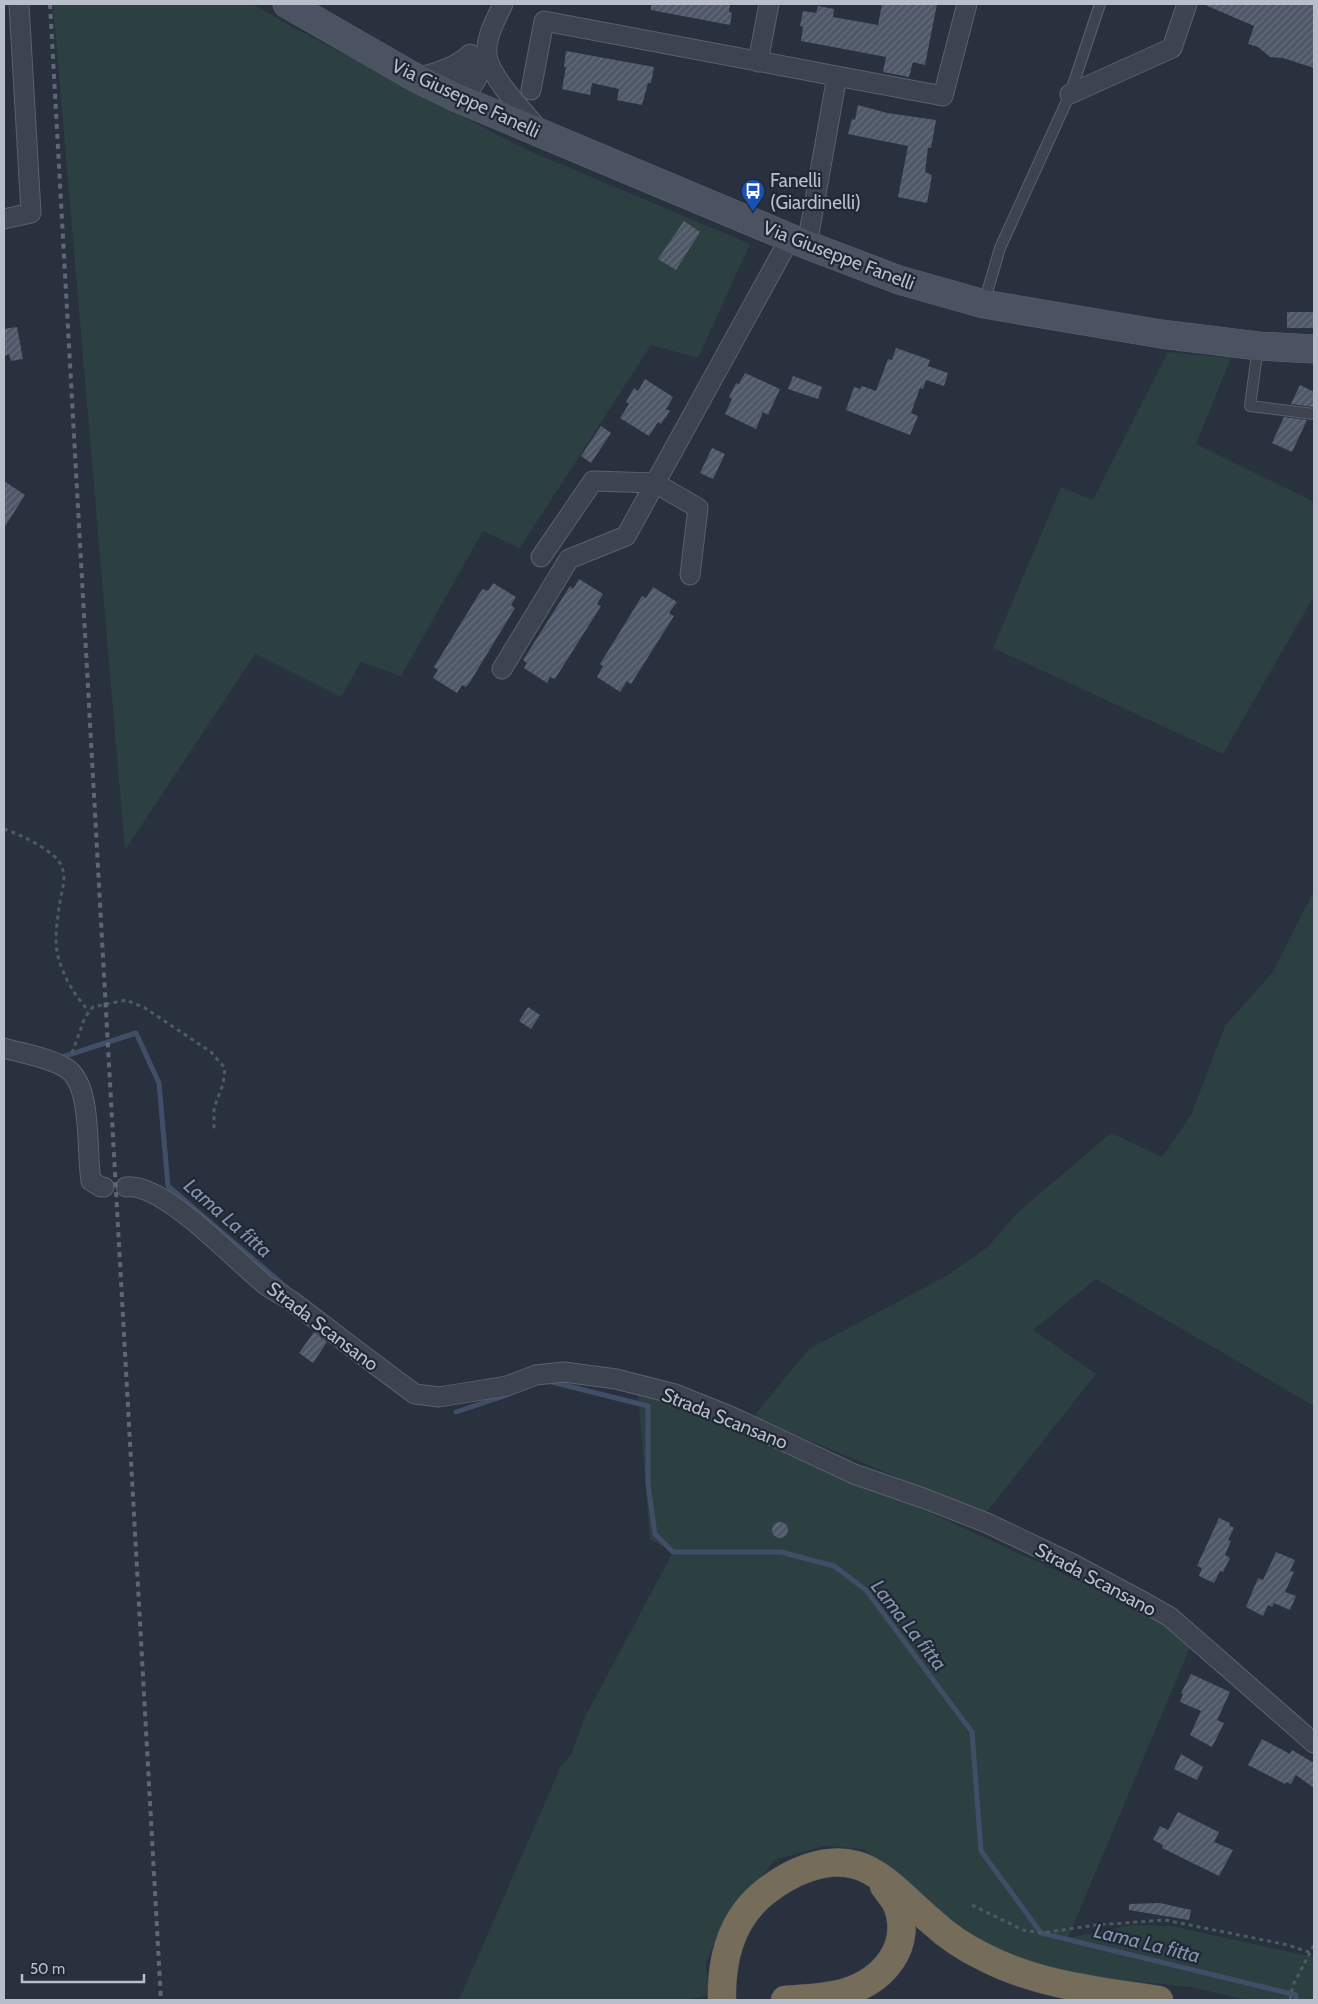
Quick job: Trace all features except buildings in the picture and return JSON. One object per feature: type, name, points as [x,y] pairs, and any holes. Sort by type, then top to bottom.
[{"type":"highway","points":[[722,2000],[724,1960],[730,1939],[743,1915],[760,1896],[778,1882],[803,1870],[828,1863],[855,1865],[876,1874],[955,1940],[982,1957],[1019,1973],[1066,1986],[1159,2000]]},
{"type":"highway","points":[[785,2000],[844,1992],[863,1985],[880,1974],[890,1961],[895,1954],[902,1931],[897,1904],[876,1874]]},
{"type":"main road","name":"Via Giuseppe Fanelli","points":[[287,4],[416,78],[457,98],[798,241],[899,280],[984,304],[1161,334],[1258,346],[1314,349]]},
{"type":"street","points":[[4,219],[31,213],[20,4]]},
{"type":"street","points":[[491,30],[466,58],[456,82],[457,98],[466,94],[473,87],[487,56],[491,30],[502,4]]},
{"type":"street","points":[[758,62],[769,4]]},
{"type":"street","points":[[530,90],[544,21],[943,96],[967,4]]},
{"type":"street","points":[[1070,94],[1172,48],[1187,4]]},
{"type":"street","points":[[487,56],[497,78],[541,133]]},
{"type":"street","points":[[416,78],[442,70],[466,58]]},
{"type":"street","points":[[502,669],[569,559],[626,536],[654,483],[798,241],[837,76]]},
{"type":"street","points":[[541,557],[593,481],[654,483],[698,508],[690,575]]},
{"type":"street","points":[[4,1048],[66,1068],[72,1072],[82,1089],[85,1105],[91,1181],[104,1187]]},
{"type":"street","name":"Strada Scansano","points":[[126,1187],[133,1186],[145,1189],[174,1207],[222,1244],[267,1285],[415,1394],[439,1397],[507,1386],[536,1375],[564,1372],[624,1381],[675,1394],[730,1416],[854,1474],[987,1523],[1073,1564],[1140,1600],[1170,1618],[1314,1743]]},
{"type":"lane","points":[[984,304],[1000,248],[1070,94],[1100,4]]},
{"type":"lane","points":[[1258,346],[1250,406],[1314,414]]},
{"type":"path","points":[[4,829],[21,835],[46,850],[60,864],[65,880],[60,900],[56,941],[61,965],[71,988],[89,1011]]},
{"type":"path","points":[[66,1068],[85,1017],[92,1007],[126,1000],[145,1008],[211,1052],[225,1068],[223,1084],[214,1108],[214,1129]]},
{"type":"path","points":[[972,1905],[1023,1930],[1041,1933],[1096,1925],[1165,1920],[1288,1945],[1314,1954]]},
{"type":"path","points":[[1290,2000],[1293,1985],[1314,1945]]},
{"type":"shaded area","points":[[53,4],[253,4],[285,23],[525,149],[750,244],[698,358],[651,345],[520,548],[483,531],[401,676],[361,662],[341,697],[255,654],[125,850]]},
{"type":"shaded area","points":[[1168,352],[1231,358],[1196,444],[1314,502],[1314,596],[1223,754],[993,648],[1061,487],[1093,500]]},
{"type":"shaded area","points":[[1314,891],[1314,1406],[1096,1279],[1033,1330],[1096,1374],[985,1514],[753,1417],[809,1349],[948,1275],[988,1247],[1018,1212],[1111,1133],[1162,1157],[1191,1115],[1225,1026],[1272,973]]},
{"type":"shaded area","points":[[638,1394],[734,1423],[1167,1621],[1191,1645],[1068,1938],[1131,1925],[1171,1926],[1313,1957],[1314,2000],[1247,2000],[1191,1987],[1063,1974],[1025,1961],[961,1932],[895,1871],[863,1849],[824,1846],[775,1860],[740,1902],[717,1935],[706,1963],[709,1995],[687,2000],[459,2000],[561,1766],[571,1755],[585,1717],[673,1552],[650,1539]]},
{"type":"waterway","name":"Lama La fitta","points":[[59,1058],[136,1033],[159,1083],[168,1186],[287,1288]]},
{"type":"waterway","name":"Lama La fitta","points":[[548,1381],[648,1406],[648,1484],[655,1534],[673,1552],[781,1552],[834,1566],[866,1590],[972,1732],[981,1851],[1041,1933],[1296,1995],[1296,2000]]},
{"type":"waterway","name":"Lama La fitta","points":[[456,1412],[507,1395]]},
{"type":"railway","points":[[50,4],[161,2000]]},
{"type":"place","name":"Fanelli (Giardinelli)","points":[[753,212]]}]
